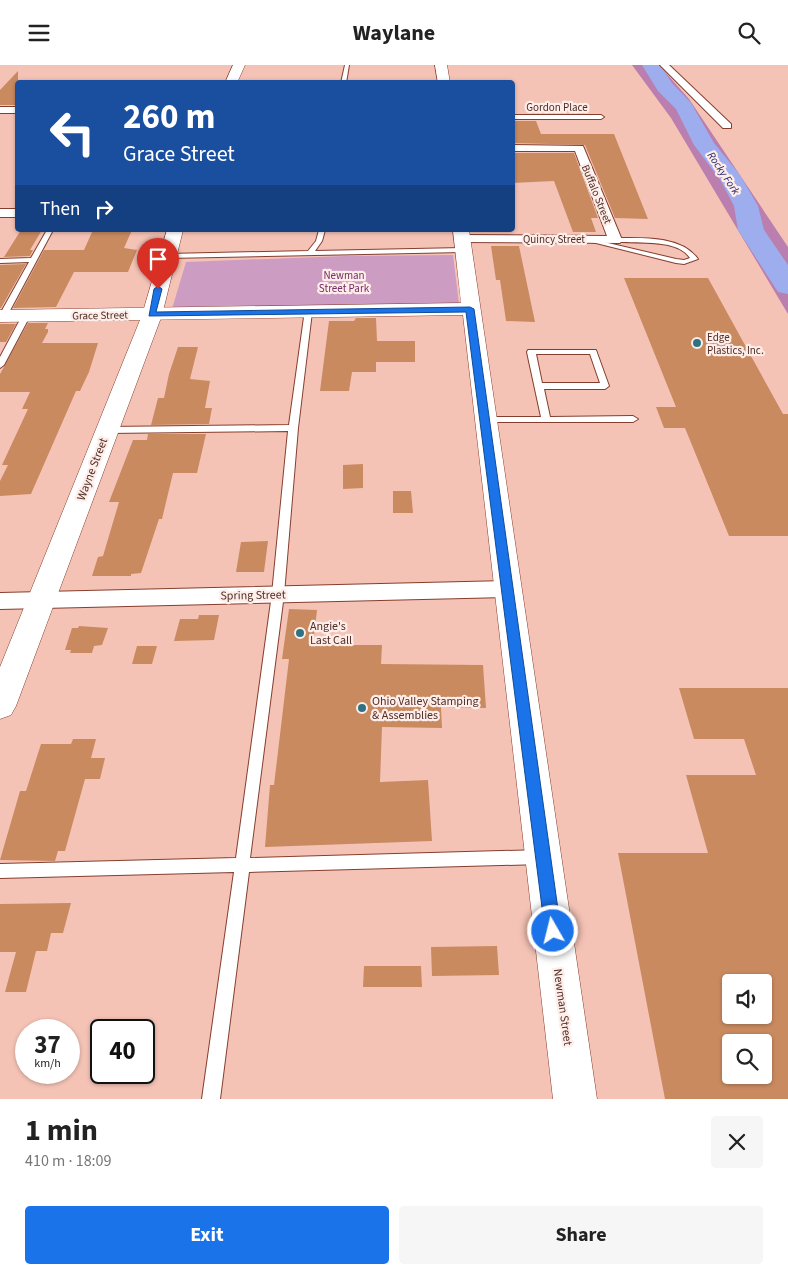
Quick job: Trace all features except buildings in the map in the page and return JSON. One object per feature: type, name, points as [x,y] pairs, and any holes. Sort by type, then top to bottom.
[{"type":"street","points":[[232,80],[239,65]]},
{"type":"street","points":[[441,65],[444,80]]},
{"type":"street","points":[[664,65],[727,126]]},
{"type":"street","points":[[0,110],[15,110]]},
{"type":"street","name":"Buffalo Street","points":[[515,148],[579,148],[615,240]]},
{"type":"street","points":[[0,213],[15,213]]},
{"type":"street","name":"Wayne Street","points":[[0,706],[152,315],[174,232]]},
{"type":"street","name":"Quincy Street","points":[[462,240],[615,240]]},
{"type":"street","name":"Newman Street","points":[[462,240],[484,420],[575,1099]]},
{"type":"street","name":"Grace Street","points":[[2,316],[470,309]]},
{"type":"street","name":"Spring Street","points":[[0,601],[507,589]]},
{"type":"lane","points":[[344,80],[346,65]]},
{"type":"lane","name":"Gordon Place","points":[[515,117],[601,117]]},
{"type":"lane","points":[[2,316],[49,232]]},
{"type":"lane","points":[[310,253],[319,241],[321,232]]},
{"type":"lane","points":[[167,256],[310,253],[462,240]]},
{"type":"lane","points":[[586,240],[676,261],[684,262],[694,259],[690,252],[672,245],[638,240],[615,240]]},
{"type":"lane","points":[[0,261],[33,261]]},
{"type":"lane","points":[[211,1099],[278,594],[293,428],[308,312]]},
{"type":"lane","points":[[0,365],[26,316]]},
{"type":"lane","points":[[539,387],[604,386],[593,352],[531,352],[546,419]]},
{"type":"lane","points":[[484,420],[632,419]]},
{"type":"lane","points":[[108,430],[293,428]]},
{"type":"lane","points":[[0,871],[543,857]]},
{"type":"green space","name":"Newman Street Park","points":[[453,255],[459,304],[172,309],[186,262],[345,256]]},
{"type":"shaded area","points":[[632,65],[659,65],[689,99],[788,247],[788,314],[671,118]]},
{"type":"waterway","name":"Rocky Fork","points":[[651,65],[665,87],[684,107],[705,145],[732,180],[746,206],[751,230],[788,286]]},
{"type":"place","name":"Edge Plastics, Inc.","points":[[697,343]]},
{"type":"place","name":"Angie's Last Call","points":[[300,633]]},
{"type":"place","name":"Ohio Valley Stamping & Assemblies","points":[[362,708]]},
{"type":"route","points":[[158,289],[152,315],[470,309],[553,931]]}]
